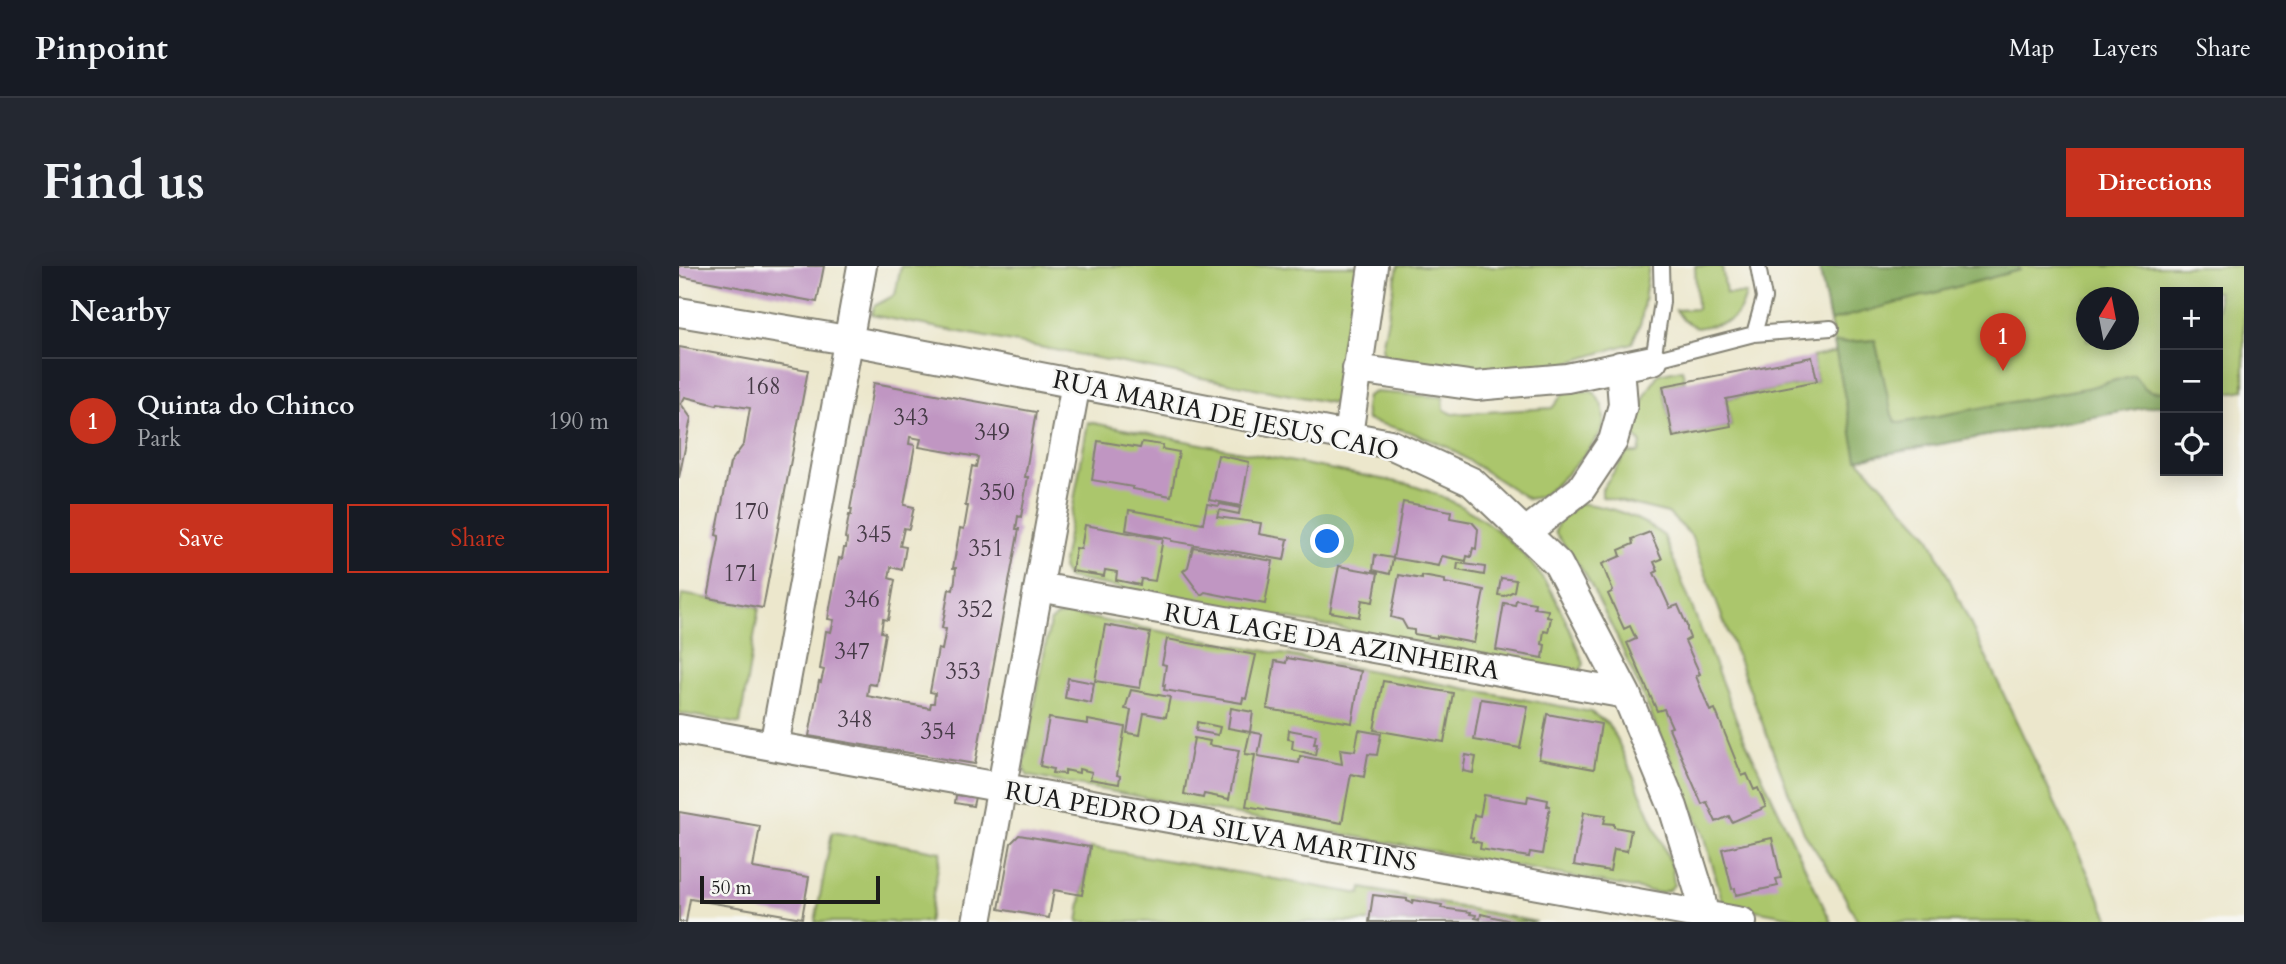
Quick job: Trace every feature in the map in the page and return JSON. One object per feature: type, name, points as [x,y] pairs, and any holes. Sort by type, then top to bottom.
[{"type":"street","points":[[774,746],[862,266]]},
{"type":"street","points":[[1347,436],[1373,266]]},
{"type":"street","name":"RUA MARIA DE JESUS CAIO","points":[[679,312],[847,340],[1390,444],[1472,482],[1558,564],[1626,694],[1673,807],[1704,919]]},
{"type":"street","points":[[1357,369],[1476,386],[1567,378],[1653,360]]},
{"type":"street","points":[[1525,533],[1581,489],[1613,441],[1623,405],[1621,366]]},
{"type":"street","points":[[977,922],[1076,383]]},
{"type":"street","name":"RUA LAGE DA AZINHEIRA","points":[[1039,587],[1626,694]]},
{"type":"street","name":"RUA PEDRO DA SILVA MARTINS","points":[[679,729],[1704,919],[1742,922]]},
{"type":"lane","points":[[1661,266],[1662,302],[1653,360],[1754,334],[1831,328]]},
{"type":"lane","points":[[1754,334],[1764,298],[1758,266]]},
{"type":"green space","points":[[901,266],[1364,266],[1343,405],[871,315],[874,306],[895,295]]},
{"type":"green space","points":[[1398,266],[1649,266],[1641,322],[1632,343],[1555,367],[1515,367],[1496,376],[1386,365],[1382,348]]},
{"type":"green space","points":[[1695,266],[1722,266],[1726,294],[1746,294],[1743,305],[1734,318],[1697,328],[1683,320],[1676,310],[1697,309]]},
{"type":"green space","points":[[1819,266],[2244,266],[2244,390],[2223,394],[2223,287],[2160,287],[2160,405],[1858,459],[1929,536],[2111,922],[1858,922],[1838,884],[1804,833],[1691,535],[1668,513],[1602,497],[1602,489],[1627,453],[1639,453],[1641,443],[1633,434],[1645,396],[1658,374],[1682,369],[1685,382],[1663,387],[1673,437],[1731,426],[1726,399],[1817,381],[1812,357],[1836,352]]},
{"type":"green space","points":[[1819,266],[2017,266],[2020,270],[1830,321]]},
{"type":"green space","points":[[1875,340],[1892,415],[1895,421],[1900,423],[2091,387],[2134,375],[2147,389],[2160,391],[2160,405],[1857,459],[1834,343]]},
{"type":"green space","points":[[1567,389],[1594,392],[1603,410],[1602,430],[1587,452],[1555,485],[1539,497],[1528,499],[1449,448],[1410,432],[1367,420],[1365,407],[1367,396],[1375,392],[1443,397],[1444,409],[1452,414],[1552,408]]},
{"type":"green space","points":[[1088,422],[1407,484],[1448,500],[1487,522],[1535,568],[1558,605],[1584,664],[1579,672],[1068,578],[1062,568]]},
{"type":"green space","points":[[1579,503],[1624,513],[1664,536],[1743,736],[1831,922],[1817,922],[1723,904],[1704,834],[1616,635],[1585,574],[1555,532],[1558,522]]},
{"type":"green space","points":[[682,594],[759,607],[740,724],[679,713],[679,611]]},
{"type":"green space","points":[[1069,614],[1591,712],[1608,724],[1617,739],[1672,866],[1674,885],[1660,893],[1028,776],[1024,763],[1050,622],[1058,616]]},
{"type":"green space","points":[[832,832],[941,852],[928,922],[815,922]]},
{"type":"green space","points":[[1090,847],[1361,894],[1362,888],[1537,922],[1078,922]]},
{"type":"building","points":[[679,266],[824,266],[817,302],[679,276]]},
{"type":"building","points":[[679,347],[808,370],[763,608],[708,598],[719,539],[716,535],[730,463],[744,444],[750,408],[717,405],[685,397],[681,404],[691,418],[679,478]]},
{"type":"building","points":[[1812,357],[1817,381],[1726,399],[1731,426],[1673,437],[1663,386]]},
{"type":"building","points":[[874,383],[1036,412],[1025,477],[1028,477],[1021,517],[1018,516],[1016,529],[1019,529],[975,764],[809,736],[819,681],[821,682],[824,670],[820,669],[826,631],[831,632],[834,620],[828,619],[839,558],[842,559],[846,548],[850,509]],"holes":[[[910,437],[921,439],[919,447],[978,457],[976,467],[972,466],[964,529],[960,528],[953,568],[956,568],[955,580],[953,590],[949,589],[942,628],[946,629],[942,650],[938,649],[930,692],[935,693],[934,703],[931,703],[930,708],[867,696],[869,684],[876,685],[885,633],[881,632],[883,619],[888,620],[895,580],[889,578],[891,567],[902,570],[906,547],[900,546],[904,528],[909,529],[914,507],[904,505],[915,445],[909,444]]]},
{"type":"building","points":[[1098,441],[1140,448],[1142,442],[1163,445],[1162,449],[1179,452],[1171,496],[1092,480]]},
{"type":"building","points":[[1218,455],[1249,462],[1241,506],[1209,500]]},
{"type":"building","points":[[1403,502],[1451,511],[1450,518],[1472,522],[1478,529],[1476,549],[1473,548],[1471,557],[1467,556],[1466,561],[1442,556],[1439,566],[1393,558]]},
{"type":"building","points":[[1207,504],[1240,508],[1239,514],[1219,510],[1217,517],[1261,523],[1259,534],[1288,539],[1284,560],[1172,541],[1126,530],[1129,510],[1203,523]]},
{"type":"building","points":[[1085,525],[1163,539],[1155,581],[1141,579],[1140,585],[1116,580],[1117,572],[1105,570],[1104,576],[1072,571],[1076,548],[1081,549]]},
{"type":"building","points":[[1650,532],[1662,559],[1654,562],[1658,571],[1654,573],[1670,608],[1678,605],[1687,626],[1690,638],[1685,641],[1700,674],[1696,676],[1710,711],[1715,709],[1742,776],[1747,774],[1754,790],[1758,788],[1766,807],[1732,822],[1729,816],[1716,822],[1707,802],[1702,804],[1669,728],[1672,727],[1664,709],[1657,711],[1627,643],[1636,639],[1630,626],[1624,629],[1608,594],[1613,591],[1602,564],[1621,556],[1619,550],[1633,544],[1632,539]]},
{"type":"building","points":[[1193,547],[1273,561],[1265,604],[1205,592],[1201,595],[1183,571],[1188,567]]},
{"type":"building","points":[[1375,555],[1393,558],[1390,574],[1373,570]]},
{"type":"building","points":[[1458,563],[1485,567],[1484,575],[1457,570]]},
{"type":"building","points":[[1339,566],[1378,573],[1373,602],[1362,600],[1359,617],[1330,612]]},
{"type":"building","points":[[1399,575],[1445,580],[1445,583],[1484,590],[1474,643],[1414,634],[1414,630],[1407,629],[1402,620],[1391,617]]},
{"type":"building","points":[[1501,578],[1516,580],[1514,591],[1504,596],[1498,595]]},
{"type":"building","points":[[1516,600],[1535,603],[1534,608],[1548,610],[1547,617],[1551,618],[1548,632],[1544,631],[1543,658],[1496,650],[1504,603],[1515,605]]},
{"type":"building","points":[[1105,625],[1150,633],[1140,688],[1095,681]]},
{"type":"building","points":[[1167,639],[1256,655],[1246,699],[1243,698],[1242,703],[1164,690],[1166,665],[1162,664]]},
{"type":"building","points":[[1287,658],[1361,671],[1352,723],[1267,709],[1275,661],[1286,663]]},
{"type":"building","points":[[1068,678],[1094,683],[1091,703],[1065,698]]},
{"type":"building","points":[[1383,681],[1453,693],[1444,742],[1374,730]]},
{"type":"building","points":[[1131,690],[1170,697],[1166,717],[1144,713],[1140,735],[1127,733],[1131,710],[1125,709]]},
{"type":"building","points":[[1481,699],[1528,706],[1520,748],[1474,740]]},
{"type":"building","points":[[1231,708],[1253,712],[1250,732],[1228,728]]},
{"type":"building","points":[[1547,714],[1601,724],[1594,769],[1539,759]]},
{"type":"building","points":[[1049,718],[1088,724],[1088,720],[1125,727],[1117,775],[1120,776],[1119,784],[1090,779],[1092,772],[1079,769],[1079,773],[1065,770],[1065,774],[1052,773],[1053,769],[1040,766]]},
{"type":"building","points":[[1197,722],[1220,727],[1218,735],[1196,731]]},
{"type":"building","points":[[1289,730],[1316,735],[1315,755],[1292,749],[1293,740],[1288,739]]},
{"type":"building","points":[[1359,730],[1381,734],[1377,755],[1368,754],[1364,777],[1351,774],[1342,823],[1246,806],[1255,755],[1245,754],[1250,732],[1262,734],[1258,756],[1299,763],[1300,756],[1342,764],[1340,749],[1355,751]]},
{"type":"building","points":[[1194,738],[1210,741],[1209,745],[1239,750],[1229,799],[1204,794],[1203,798],[1184,794]]},
{"type":"building","points":[[1466,755],[1476,757],[1473,773],[1463,771]]},
{"type":"building","points":[[956,795],[975,797],[973,806],[955,803]]},
{"type":"building","points":[[1484,795],[1527,802],[1528,796],[1548,800],[1547,806],[1550,806],[1542,854],[1530,852],[1529,857],[1480,849],[1481,843],[1472,841],[1473,838],[1470,837],[1474,815],[1480,816]]},
{"type":"building","points":[[679,812],[760,826],[753,868],[809,877],[802,918],[690,899],[686,922],[679,922]]},
{"type":"building","points":[[1584,812],[1606,815],[1604,823],[1631,830],[1627,851],[1614,849],[1610,871],[1574,865]]},
{"type":"building","points":[[1019,835],[1090,847],[1082,895],[1054,890],[1049,918],[999,909],[1011,843]]},
{"type":"building","points":[[1772,838],[1781,878],[1776,879],[1778,886],[1736,895],[1722,849]]},
{"type":"building","points":[[1373,895],[1407,899],[1412,903],[1413,900],[1442,905],[1441,908],[1471,912],[1470,914],[1476,915],[1475,918],[1480,919],[1481,914],[1515,922],[1369,922]]},
{"type":"place","name":"Quinta do Chinco","points":[[2003,371]]}]
